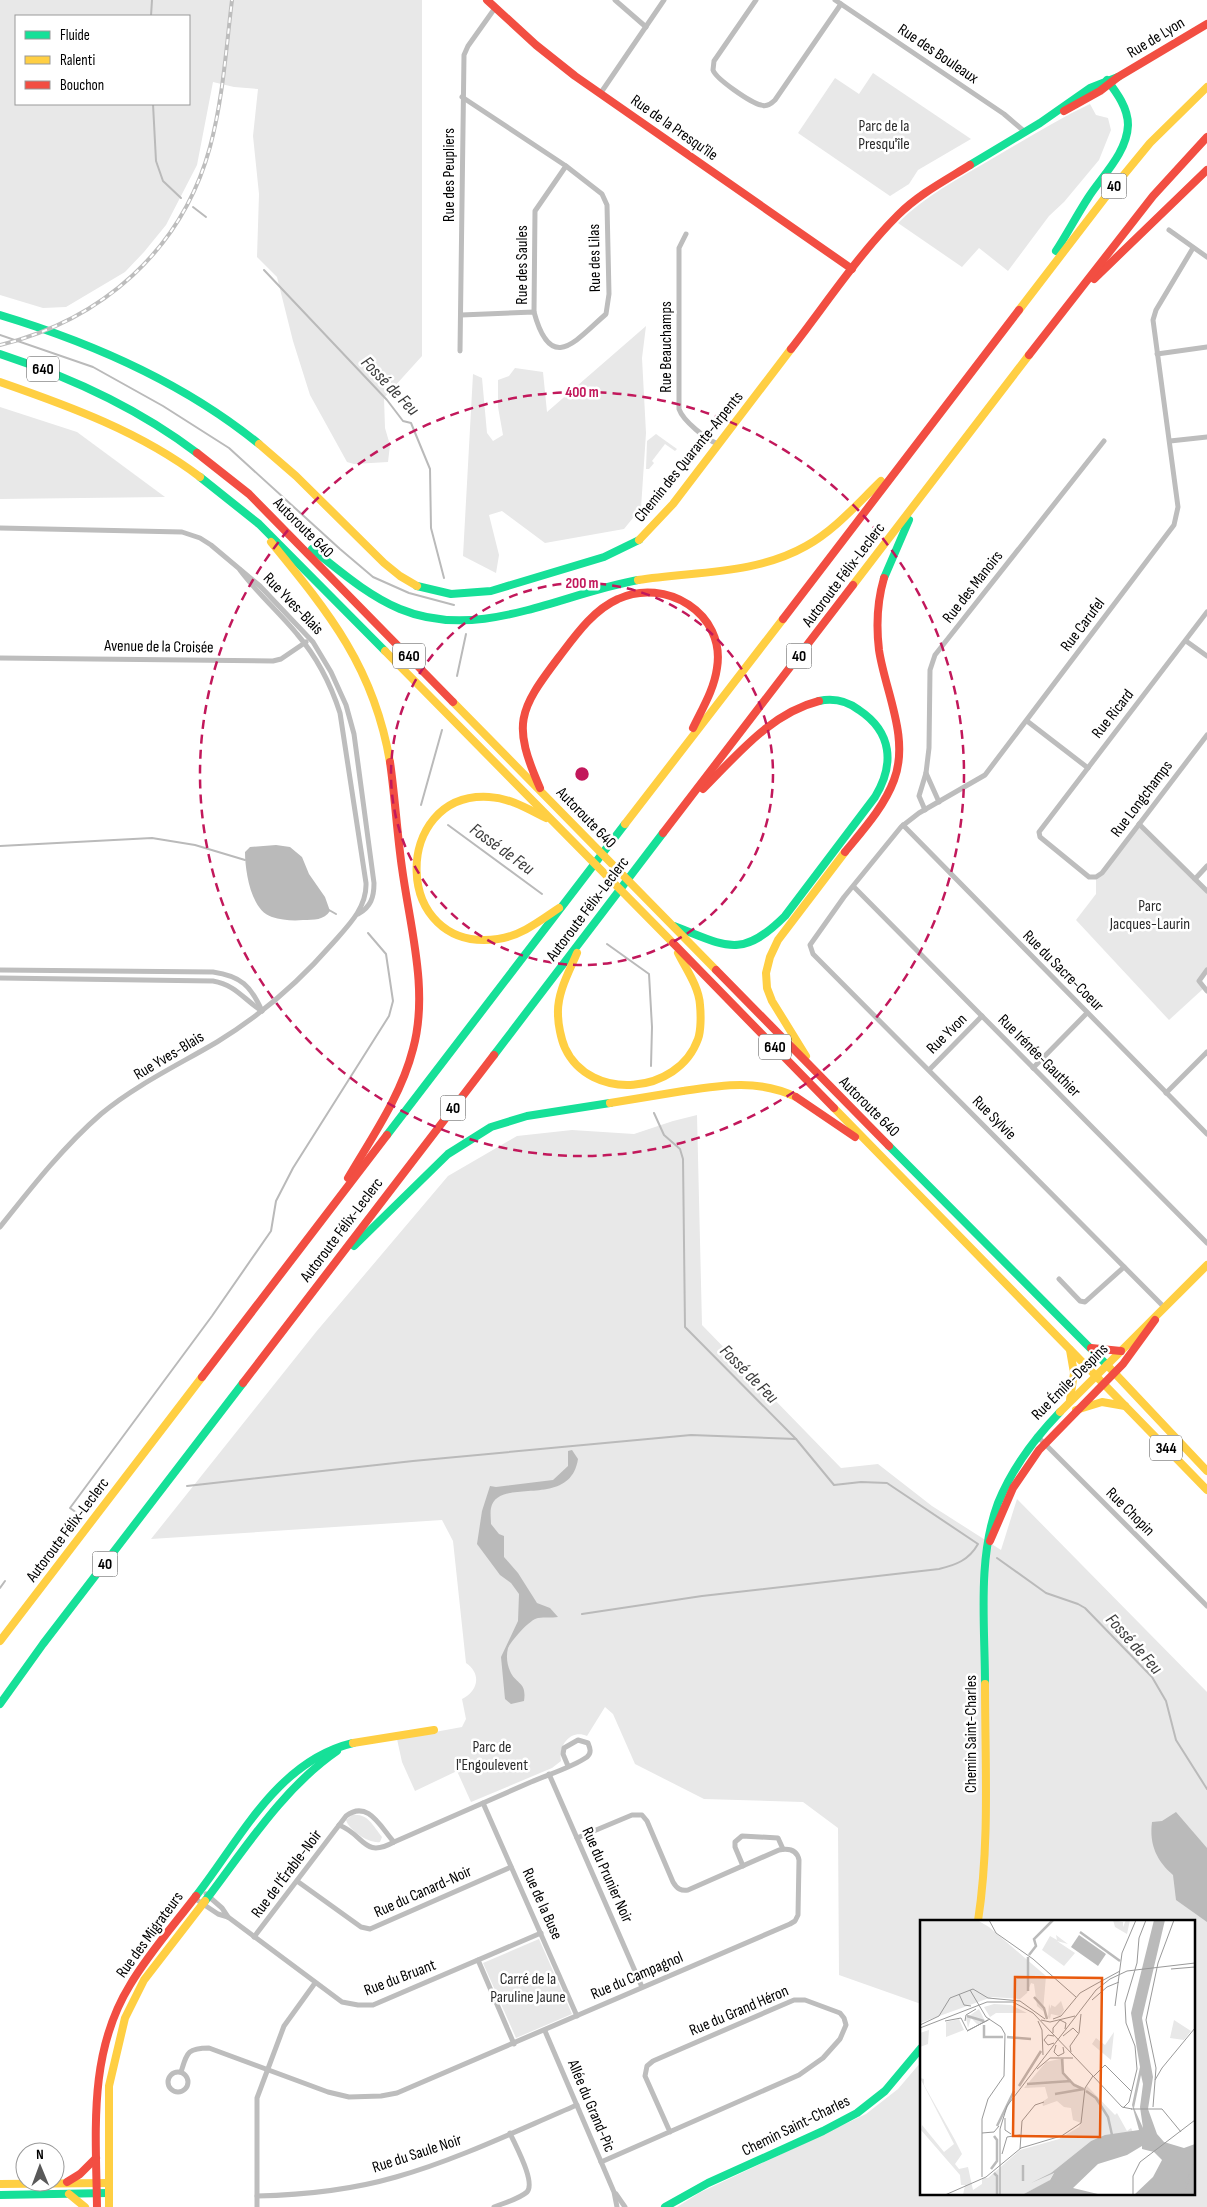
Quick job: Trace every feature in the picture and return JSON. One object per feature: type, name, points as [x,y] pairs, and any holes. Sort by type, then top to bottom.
[{"type":"main road","name":"Rue de la Presqu'île","points":[[488,0],[552,58],[600,94],[852,269]]},
{"type":"main road","name":"Rue de Lyon","points":[[1025,132],[1090,88],[1108,82],[1207,24]]},
{"type":"main road","points":[[1031,294],[1126,138],[1128,125],[1126,112],[1108,82]]},
{"type":"main road","name":"Autoroute Félix-Leclerc","points":[[0,1641],[1126,170],[1207,86]]},
{"type":"main road","name":"Chemin des Quarante-Arpents","points":[[0,315],[54,332],[102,351],[152,375],[191,398],[245,434],[286,467],[393,571],[413,583],[443,592],[471,594],[492,591],[599,559],[627,547],[642,538],[659,521],[852,269],[887,227],[912,203],[942,181],[1025,132]]},
{"type":"main road","name":"Autoroute Félix-Leclerc","points":[[0,1704],[38,1651],[1071,300],[1153,196],[1207,137]]},
{"type":"main road","points":[[1071,300],[1207,170]]},
{"type":"main road","name":"Autoroute 640","points":[[0,354],[78,383],[147,419],[214,464],[274,519],[815,1072],[1106,1365]]},
{"type":"main road","name":"Autoroute 640","points":[[0,382],[70,406],[128,433],[192,472],[245,512],[286,550],[586,854],[1095,1375]]},
{"type":"main road","points":[[274,519],[359,587],[389,604],[436,619],[480,620],[511,614],[615,584],[751,565],[785,556],[804,547],[825,532],[901,463]]},
{"type":"main road","points":[[815,1072],[770,1000],[766,988],[767,965],[770,954],[778,940],[886,800],[895,783],[900,767],[900,745],[879,648],[877,608],[888,562],[918,501]]},
{"type":"main road","points":[[245,512],[328,613],[354,654],[372,691],[381,719],[387,748],[417,976],[419,1017],[414,1049],[406,1072],[384,1118],[328,1214]]},
{"type":"main road","points":[[543,793],[524,745],[522,729],[526,705],[536,687],[588,622],[609,604],[629,594],[654,591],[679,598],[699,612],[714,636],[718,651],[716,675],[686,745]]},
{"type":"main road","points":[[671,925],[709,941],[733,946],[751,943],[772,930],[785,916],[877,794],[887,770],[888,757],[884,737],[874,721],[854,706],[832,700],[809,703],[787,713],[766,728],[679,812]]},
{"type":"main road","points":[[552,820],[520,805],[498,798],[478,798],[458,802],[442,812],[426,830],[416,850],[415,878],[422,901],[435,920],[455,934],[473,939],[493,940],[512,935],[564,906]]},
{"type":"main road","points":[[582,941],[559,1002],[558,1019],[561,1038],[568,1053],[586,1072],[603,1082],[626,1087],[650,1084],[665,1078],[684,1062],[697,1040],[701,1017],[698,994],[673,943]]},
{"type":"main road","points":[[325,1276],[448,1154],[484,1130],[519,1118],[722,1085],[753,1083],[781,1089],[800,1098],[876,1152]]},
{"type":"main road","name":"Rue Émile-Despins","points":[[1009,1476],[1036,1436],[1207,1265]]},
{"type":"main road","name":"Rue Émile-Despins","points":[[1017,1482],[1044,1444],[1142,1341],[1158,1314]]},
{"type":"main road","points":[[1091,1348],[1121,1351]]},
{"type":"main road","points":[[1070,1349],[1074,1373],[1070,1400]]},
{"type":"main road","name":"640","points":[[1106,1365],[1114,1372]]},
{"type":"main road","name":"344","points":[[1114,1372],[1207,1471]]},
{"type":"main road","name":"640","points":[[1095,1375],[1103,1383]]},
{"type":"main road","points":[[1103,1383],[1125,1406]]},
{"type":"main road","points":[[1076,1410],[1104,1402],[1125,1406]]},
{"type":"main road","name":"344","points":[[1125,1406],[1207,1490]]},
{"type":"main road","name":"Chemin Saint-Charles","points":[[978,1920],[985,1864],[984,1595],[987,1547],[992,1517],[1009,1476]]},
{"type":"main road","name":"Chemin Saint-Charles","points":[[987,1547],[1017,1482]]},
{"type":"main road","name":"Rue des Migrateurs","points":[[97,2207],[98,2086],[115,2015],[122,1997],[138,1972],[275,1792],[314,1758],[331,1750],[350,1745],[434,1730]]},
{"type":"main road","name":"Rue des Migrateurs","points":[[108,2207],[108,2094],[125,2018],[144,1980],[284,1799],[322,1762],[350,1745]]},
{"type":"main road","name":"Chemin Saint-Charles","points":[[666,2207],[708,2183],[838,2124],[857,2113],[889,2087],[920,2049]]},
{"type":"main road","points":[[66,2183],[83,2171],[96,2158]]},
{"type":"main road","points":[[0,2184],[108,2183]]},
{"type":"main road","points":[[0,2195],[108,2193]]},
{"type":"main road","points":[[69,2194],[85,2207]]},
{"type":"street","points":[[615,0],[646,27]]},
{"type":"street","points":[[600,94],[664,0]]},
{"type":"street","points":[[756,0],[714,61],[713,70],[718,78],[763,106],[771,104],[775,100],[841,4]]},
{"type":"street","name":"Rue des Bouleaux","points":[[835,0],[1004,114],[1025,132]]},
{"type":"street","name":"Rue des Peupliers","points":[[460,351],[464,56],[468,46],[496,8]]},
{"type":"street","name":"Rue des Lilas","points":[[462,97],[566,166],[602,194],[607,205],[609,294],[606,314],[567,348],[556,348],[550,345],[537,324],[534,312]]},
{"type":"street","name":"Rue des Saules","points":[[534,312],[535,211],[566,166]]},
{"type":"street","points":[[1169,230],[1207,257]]},
{"type":"street","name":"Rue Beauchamps","points":[[686,234],[679,248],[679,409],[682,416],[718,444]]},
{"type":"street","name":"Rue Carufel","points":[[810,944],[903,825],[925,810],[982,778],[1174,525],[1178,507],[1153,320],[1156,310],[1193,248]]},
{"type":"street","points":[[461,315],[534,312]]},
{"type":"street","points":[[1157,354],[1207,347]]},
{"type":"street","points":[[1170,441],[1207,437]]},
{"type":"street","name":"Rue des Manoirs","points":[[925,810],[919,796],[926,773],[930,748],[930,670],[935,655],[1104,441]]},
{"type":"street","name":"Rue Yves-Blais","points":[[0,528],[182,532],[192,534],[211,545],[260,586],[311,639],[339,688],[354,734],[374,883],[374,893],[367,909],[358,914]]},
{"type":"street","name":"Rue Yves-Blais","points":[[0,1227],[60,1155],[102,1114],[144,1085],[262,1012],[305,975],[358,914],[365,897],[366,883],[340,713],[327,682],[304,644],[260,596],[240,570]]},
{"type":"street","name":"Rue Ricard","points":[[1096,877],[1089,877],[1040,837],[1039,832],[1207,612]]},
{"type":"street","name":"Avenue de la Croisée","points":[[0,658],[273,661],[311,639]]},
{"type":"street","points":[[1186,640],[1207,656]]},
{"type":"street","points":[[1027,721],[1088,768]]},
{"type":"street","name":"Rue Longchamps","points":[[1096,877],[1102,872],[1207,735]]},
{"type":"street","points":[[926,773],[939,802]]},
{"type":"street","points":[[1139,824],[1207,890]]},
{"type":"street","name":"Rue du Sacre-Coeur","points":[[903,825],[1207,1134]]},
{"type":"street","points":[[1195,879],[1207,866]]},
{"type":"street","name":"Rue Irénée-Gauthier","points":[[854,887],[1207,1243]]},
{"type":"street","name":"Rue Sylvie","points":[[810,944],[813,954],[1164,1307]]},
{"type":"street","points":[[0,970],[213,972],[228,974],[245,984],[255,995],[262,1012]]},
{"type":"street","points":[[39,970],[39,978]]},
{"type":"street","points":[[1207,970],[1200,981],[1207,991]]},
{"type":"street","points":[[142,971],[142,980]]},
{"type":"street","points":[[0,978],[213,981],[234,987],[246,1001],[262,1012]]},
{"type":"street","points":[[1033,1068],[1087,1013]]},
{"type":"street","name":"Rue Yvon","points":[[929,1070],[982,1016]]},
{"type":"street","points":[[1166,1093],[1207,1052]]},
{"type":"street","points":[[1059,1279],[1083,1302],[1089,1300],[1124,1267]]},
{"type":"street","name":"Rue Chopin","points":[[1036,1436],[1207,1606]]},
{"type":"street","name":"Rue de l'Érable-Noir","points":[[339,1826],[346,1828],[372,1848],[382,1848],[568,1766],[589,1755],[588,1743],[578,1740],[564,1748],[563,1754],[568,1766]]},
{"type":"street","name":"Rue du Prunier Noir","points":[[549,1774],[642,1987]]},
{"type":"street","name":"Rue de la Buse","points":[[483,1803],[577,2016]]},
{"type":"street","name":"Rue de l'Érable-Noir","points":[[254,1937],[339,1826],[352,1812],[366,1811],[371,1814],[394,1842]]},
{"type":"street","points":[[577,1838],[632,1815],[642,1815],[647,1821],[676,1888],[682,1891],[783,1849]]},
{"type":"street","name":"Rue du Campagnol","points":[[181,2072],[186,2054],[196,2048],[208,2048],[267,2071],[328,2092],[349,2097],[381,2096],[398,2093],[545,2031],[795,1921],[799,1907],[798,1854],[794,1851],[783,1849],[778,1838],[742,1836],[735,1842],[735,1847],[743,1866]]},
{"type":"street","name":"Rue du Canard-Noir","points":[[297,1881],[361,1928],[370,1929],[512,1867]]},
{"type":"street","name":"Rue du Bruant","points":[[201,1890],[222,1908],[228,1917],[315,1983],[342,2002],[358,2005],[373,2005],[541,1933]]},
{"type":"street","name":"Rue du Bruant","points":[[194,1898],[218,1914],[228,1917]]},
{"type":"street","points":[[478,1960],[514,2044]]},
{"type":"street","points":[[257,2207],[257,2098],[284,2026],[315,1983]]},
{"type":"street","name":"Rue du Grand Héron","points":[[601,2162],[670,2132],[799,2075],[823,2058],[840,2039],[846,2024],[844,2018],[840,2013],[805,2000],[794,2000],[653,2061],[647,2066],[645,2076],[670,2132]]},
{"type":"street","name":"Allée du Grand-Pic","points":[[545,2031],[614,2192],[617,2207]]},
{"type":"street","points":[[181,2072],[188,2078],[188,2086],[184,2091],[177,2092],[170,2089],[168,2082],[170,2075],[181,2072]]},
{"type":"street","name":"Rue du Saule Noir","points":[[257,2196],[317,2192],[396,2177],[444,2161],[577,2105]]},
{"type":"street","points":[[494,2207],[522,2195],[530,2187],[528,2174],[510,2133]]},
{"type":"street","name":"Allée du Grand-Pic","points":[[614,2192],[625,2207]]},
{"type":"green space","points":[[0,0],[422,0],[422,356],[384,398],[385,428],[390,445],[388,462],[354,464],[347,462],[310,395],[293,341],[277,277],[257,257],[259,194],[253,136],[258,89],[234,87],[213,82],[197,165],[166,225],[125,272],[66,307],[43,308],[0,295]]},
{"type":"green space","name":"Parc de la Presqu'île","points":[[873,73],[971,139],[918,170],[909,184],[890,196],[798,133],[835,78],[859,94]]},
{"type":"green space","points":[[1090,104],[1096,115],[1108,118],[1111,130],[1099,160],[1064,202],[1049,216],[1008,271],[979,248],[962,267],[898,223],[919,204],[954,181]]},
{"type":"green space","points":[[646,326],[642,358],[646,433],[641,508],[624,529],[545,543],[502,511],[489,515],[499,555],[496,573],[463,556],[473,374],[482,378],[487,433],[493,441],[503,435],[498,407],[498,380],[509,376],[515,368],[543,372],[547,412]]},
{"type":"green space","points":[[0,407],[77,432],[165,497],[0,499]]},
{"type":"green space","points":[[656,434],[677,449],[675,451],[665,444],[652,461],[654,463],[649,469],[646,469],[647,441]]},
{"type":"green space","name":"Parc Jacques-Laurin","points":[[1139,824],[1207,891],[1207,971],[1200,978],[1204,988],[1169,1020],[1076,920],[1096,894],[1096,877]]},
{"type":"green space","name":"Parc de l'Engoulevent","points":[[697,1115],[702,1325],[841,1468],[878,1464],[932,1506],[1001,1550],[1017,1499],[1207,1692],[1207,2207],[677,2207],[699,2193],[866,2114],[898,2089],[920,2063],[920,2194],[1194,2194],[1194,1920],[920,1920],[920,2004],[839,1975],[838,1828],[803,1802],[704,1799],[635,1764],[613,1714],[605,1707],[587,1736],[576,1735],[567,1740],[562,1749],[561,1761],[552,1768],[471,1802],[457,1771],[415,1791],[402,1762],[397,1739],[462,1727],[466,1719],[462,1699],[472,1692],[476,1682],[474,1672],[466,1663],[453,1541],[442,1520],[151,1539],[316,1332],[448,1176],[517,1136],[572,1130],[634,1134]]},
{"type":"green space","points":[[352,1815],[362,1816],[370,1821],[382,1837],[380,1842],[365,1839],[351,1828],[346,1820]]},
{"type":"green space","name":"Carré de la Paruline Jaune","points":[[539,1939],[572,2014],[516,2038],[483,1963]]},
{"type":"shaded area","points":[[276,845],[290,847],[302,857],[309,874],[325,897],[330,911],[328,914],[311,920],[283,920],[272,917],[259,907],[254,899],[248,879],[245,852],[250,847]]},
{"type":"shaded area","points":[[572,1450],[578,1459],[572,1475],[562,1484],[549,1489],[506,1494],[496,1499],[491,1508],[491,1524],[499,1534],[504,1536],[504,1557],[518,1573],[537,1603],[550,1608],[558,1617],[535,1619],[530,1622],[508,1648],[509,1668],[512,1675],[522,1686],[525,1695],[524,1701],[511,1704],[505,1699],[501,1657],[518,1621],[519,1594],[511,1583],[500,1575],[477,1544],[482,1511],[490,1486],[496,1487],[553,1480],[568,1466],[568,1451]]},
{"type":"shaded area","points":[[1176,1812],[1207,1848],[1207,1922],[1176,1900],[1173,1875],[1155,1852],[1153,1845],[1152,1822],[1162,1821]]},
{"type":"waterway","name":"Fossé de Feu","points":[[151,15],[152,0]]},
{"type":"waterway","name":"Fossé de Feu","points":[[153,105],[156,161],[163,181],[181,198]]},
{"type":"waterway","name":"Fossé de Feu","points":[[193,207],[206,217]]},
{"type":"waterway","name":"Fossé de Feu","points":[[264,270],[387,400],[403,421],[411,423],[430,469],[431,528],[444,578]]},
{"type":"waterway","points":[[0,335],[93,367],[163,406],[229,448],[373,577],[409,593],[454,605]]},
{"type":"waterway","name":"Fossé de Feu","points":[[457,676],[466,634]]},
{"type":"waterway","name":"Fossé de Feu","points":[[421,805],[442,730]]},
{"type":"waterway","name":"Fossé de Feu","points":[[448,825],[542,894]]},
{"type":"waterway","points":[[0,846],[152,838],[195,845],[245,860]]},
{"type":"waterway","points":[[329,910],[336,914]]},
{"type":"waterway","points":[[77,1513],[70,1508],[212,1316],[271,1231],[276,1201],[293,1168],[389,1016],[393,1001],[386,954],[368,933]]},
{"type":"waterway","name":"Fossé de Feu","points":[[607,944],[649,974],[652,1027],[651,1066]]},
{"type":"waterway","name":"Fossé de Feu","points":[[582,1614],[702,1596],[939,1569],[951,1566],[966,1558],[978,1544],[887,1483],[861,1482],[834,1485],[796,1439],[685,1327],[683,1159],[680,1149],[664,1135],[654,1113]]},
{"type":"waterway","points":[[187,1486],[413,1461],[691,1435],[796,1439]]},
{"type":"waterway","name":"Fossé de Feu","points":[[997,1558],[1046,1593],[1085,1608],[1152,1677],[1166,1701],[1176,1740],[1207,1789]]},
{"type":"waterway","points":[[0,1588],[5,1581]]},
{"type":"railway","points":[[0,345],[37,334],[72,318],[104,299],[133,275],[158,248],[180,218],[197,184],[210,147],[224,74],[232,0]]},
{"type":"traffic: fast","points":[[970,165],[1040,123],[1090,88],[1118,77]]},
{"type":"traffic: fast","points":[[1056,251],[1088,198],[1119,155],[1127,135],[1128,119],[1124,107],[1107,80]]},
{"type":"traffic: fast","points":[[0,315],[69,338],[136,367],[200,402],[259,444]]},
{"type":"traffic: fast","points":[[0,354],[52,373],[103,395],[151,422],[197,453]]},
{"type":"traffic: fast","points":[[200,477],[259,524],[385,651]]},
{"type":"traffic: fast","points":[[884,578],[909,520]]},
{"type":"traffic: fast","points":[[417,586],[451,594],[491,591],[604,557],[639,540]]},
{"type":"traffic: fast","points":[[312,549],[376,597],[400,609],[430,618],[460,620],[489,618],[519,612],[638,580]]},
{"type":"traffic: fast","points":[[674,926],[707,939],[732,945],[744,944],[756,939],[770,930],[785,916],[875,797],[886,773],[887,749],[884,738],[870,719],[850,704],[835,700],[819,701]]},
{"type":"traffic: fast","points":[[387,1135],[625,824]]},
{"type":"traffic: fast","points":[[494,1055],[663,833]]},
{"type":"traffic: fast","points":[[354,1246],[448,1154],[491,1127],[527,1116],[610,1103]]},
{"type":"traffic: fast","points":[[889,1146],[1107,1365]]},
{"type":"traffic: fast","points":[[0,1704],[43,1644],[243,1383]]},
{"type":"traffic: fast","points":[[985,1684],[984,1592],[987,1547],[991,1524],[998,1503],[1017,1466],[1033,1443],[1060,1412]]},
{"type":"traffic: fast","points":[[196,1896],[262,1805],[282,1785],[303,1767],[326,1752],[353,1743]]},
{"type":"traffic: fast","points":[[205,1901],[282,1801],[317,1766],[337,1751]]},
{"type":"traffic: fast","points":[[665,2207],[708,2183],[823,2131],[857,2113],[885,2091],[920,2049]]},
{"type":"traffic: fast","points":[[0,2195],[108,2193]]},
{"type":"traffic: slow","points":[[1019,310],[1104,199],[1150,143],[1207,87]]},
{"type":"traffic: slow","points":[[639,540],[673,504],[791,349]]},
{"type":"traffic: slow","points":[[853,585],[1029,355]]},
{"type":"traffic: slow","points":[[0,382],[78,411],[129,433],[200,477]]},
{"type":"traffic: slow","points":[[259,444],[296,476],[384,563],[400,576],[417,586]]},
{"type":"traffic: slow","points":[[638,580],[745,567],[786,555],[817,540],[881,481]]},
{"type":"traffic: slow","points":[[271,542],[330,618],[347,644],[373,698],[383,729],[390,762]]},
{"type":"traffic: slow","points":[[625,824],[783,619]]},
{"type":"traffic: slow","points":[[385,651],[673,943]]},
{"type":"traffic: slow","points":[[453,702],[716,970]]},
{"type":"traffic: slow","points":[[546,818],[519,804],[504,799],[489,797],[457,802],[434,819],[421,843],[417,871],[422,899],[438,922],[463,937],[498,939],[515,935],[559,908]]},
{"type":"traffic: slow","points":[[806,1056],[772,1001],[767,988],[766,973],[770,957],[778,940],[845,852]]},
{"type":"traffic: slow","points":[[577,953],[559,998],[559,1027],[565,1048],[577,1065],[594,1077],[613,1084],[633,1085],[654,1081],[672,1072],[688,1058],[698,1039],[700,1032],[699,998],[695,985],[678,953]]},
{"type":"traffic: slow","points":[[610,1103],[698,1089],[740,1085],[768,1088],[796,1097]]},
{"type":"traffic: slow","points":[[834,1108],[1095,1375]]},
{"type":"traffic: slow","points":[[1060,1412],[1207,1265]]},
{"type":"traffic: slow","points":[[1070,1350],[1074,1373],[1070,1400]]},
{"type":"traffic: slow","points":[[1107,1365],[1207,1471]]},
{"type":"traffic: slow","points":[[1095,1375],[1207,1490]]},
{"type":"traffic: slow","points":[[0,1641],[202,1377]]},
{"type":"traffic: slow","points":[[1076,1410],[1102,1402],[1125,1406]]},
{"type":"traffic: slow","points":[[978,1920],[982,1892],[985,1832],[985,1684]]},
{"type":"traffic: slow","points":[[353,1743],[434,1730]]},
{"type":"traffic: slow","points":[[109,2207],[109,2086],[125,2018],[144,1980],[205,1901]]},
{"type":"traffic: slow","points":[[0,2184],[108,2183]]},
{"type":"traffic: slow","points":[[69,2194],[85,2207]]},
{"type":"traffic: jam","points":[[487,0],[536,45],[575,76],[852,269]]},
{"type":"traffic: jam","points":[[1064,111],[1100,91],[1118,77],[1207,24]]},
{"type":"traffic: jam","points":[[1029,355],[1153,196],[1207,137]]},
{"type":"traffic: jam","points":[[791,349],[883,230],[906,207],[970,165]]},
{"type":"traffic: jam","points":[[1094,279],[1207,170]]},
{"type":"traffic: jam","points":[[783,619],[1019,310]]},
{"type":"traffic: jam","points":[[197,453],[249,494],[453,702]]},
{"type":"traffic: jam","points":[[845,852],[885,800],[894,780],[898,764],[898,731],[882,666],[878,641],[877,623],[884,578]]},
{"type":"traffic: jam","points":[[663,833],[853,585]]},
{"type":"traffic: jam","points":[[540,788],[525,748],[523,733],[528,705],[545,676],[578,632],[600,610],[618,599],[636,593],[655,593],[672,597],[689,605],[702,616],[712,631],[717,648],[717,668],[713,684],[693,728]]},
{"type":"traffic: jam","points":[[703,789],[742,749],[770,725],[785,715],[819,701]]},
{"type":"traffic: jam","points":[[348,1178],[385,1116],[401,1083],[413,1049],[417,1027],[419,982],[402,868],[390,762]]},
{"type":"traffic: jam","points":[[673,943],[834,1108]]},
{"type":"traffic: jam","points":[[716,970],[889,1146]]},
{"type":"traffic: jam","points":[[243,1383],[494,1055]]},
{"type":"traffic: jam","points":[[796,1097],[855,1137]]},
{"type":"traffic: jam","points":[[202,1377],[387,1135]]},
{"type":"traffic: jam","points":[[990,1541],[1013,1488],[1039,1450],[1123,1364],[1155,1320]]},
{"type":"traffic: jam","points":[[1091,1348],[1121,1351]]},
{"type":"traffic: jam","points":[[97,2207],[97,2093],[107,2038],[116,2011],[137,1973],[196,1896]]},
{"type":"traffic: jam","points":[[67,2182],[80,2174],[96,2158]]}]
